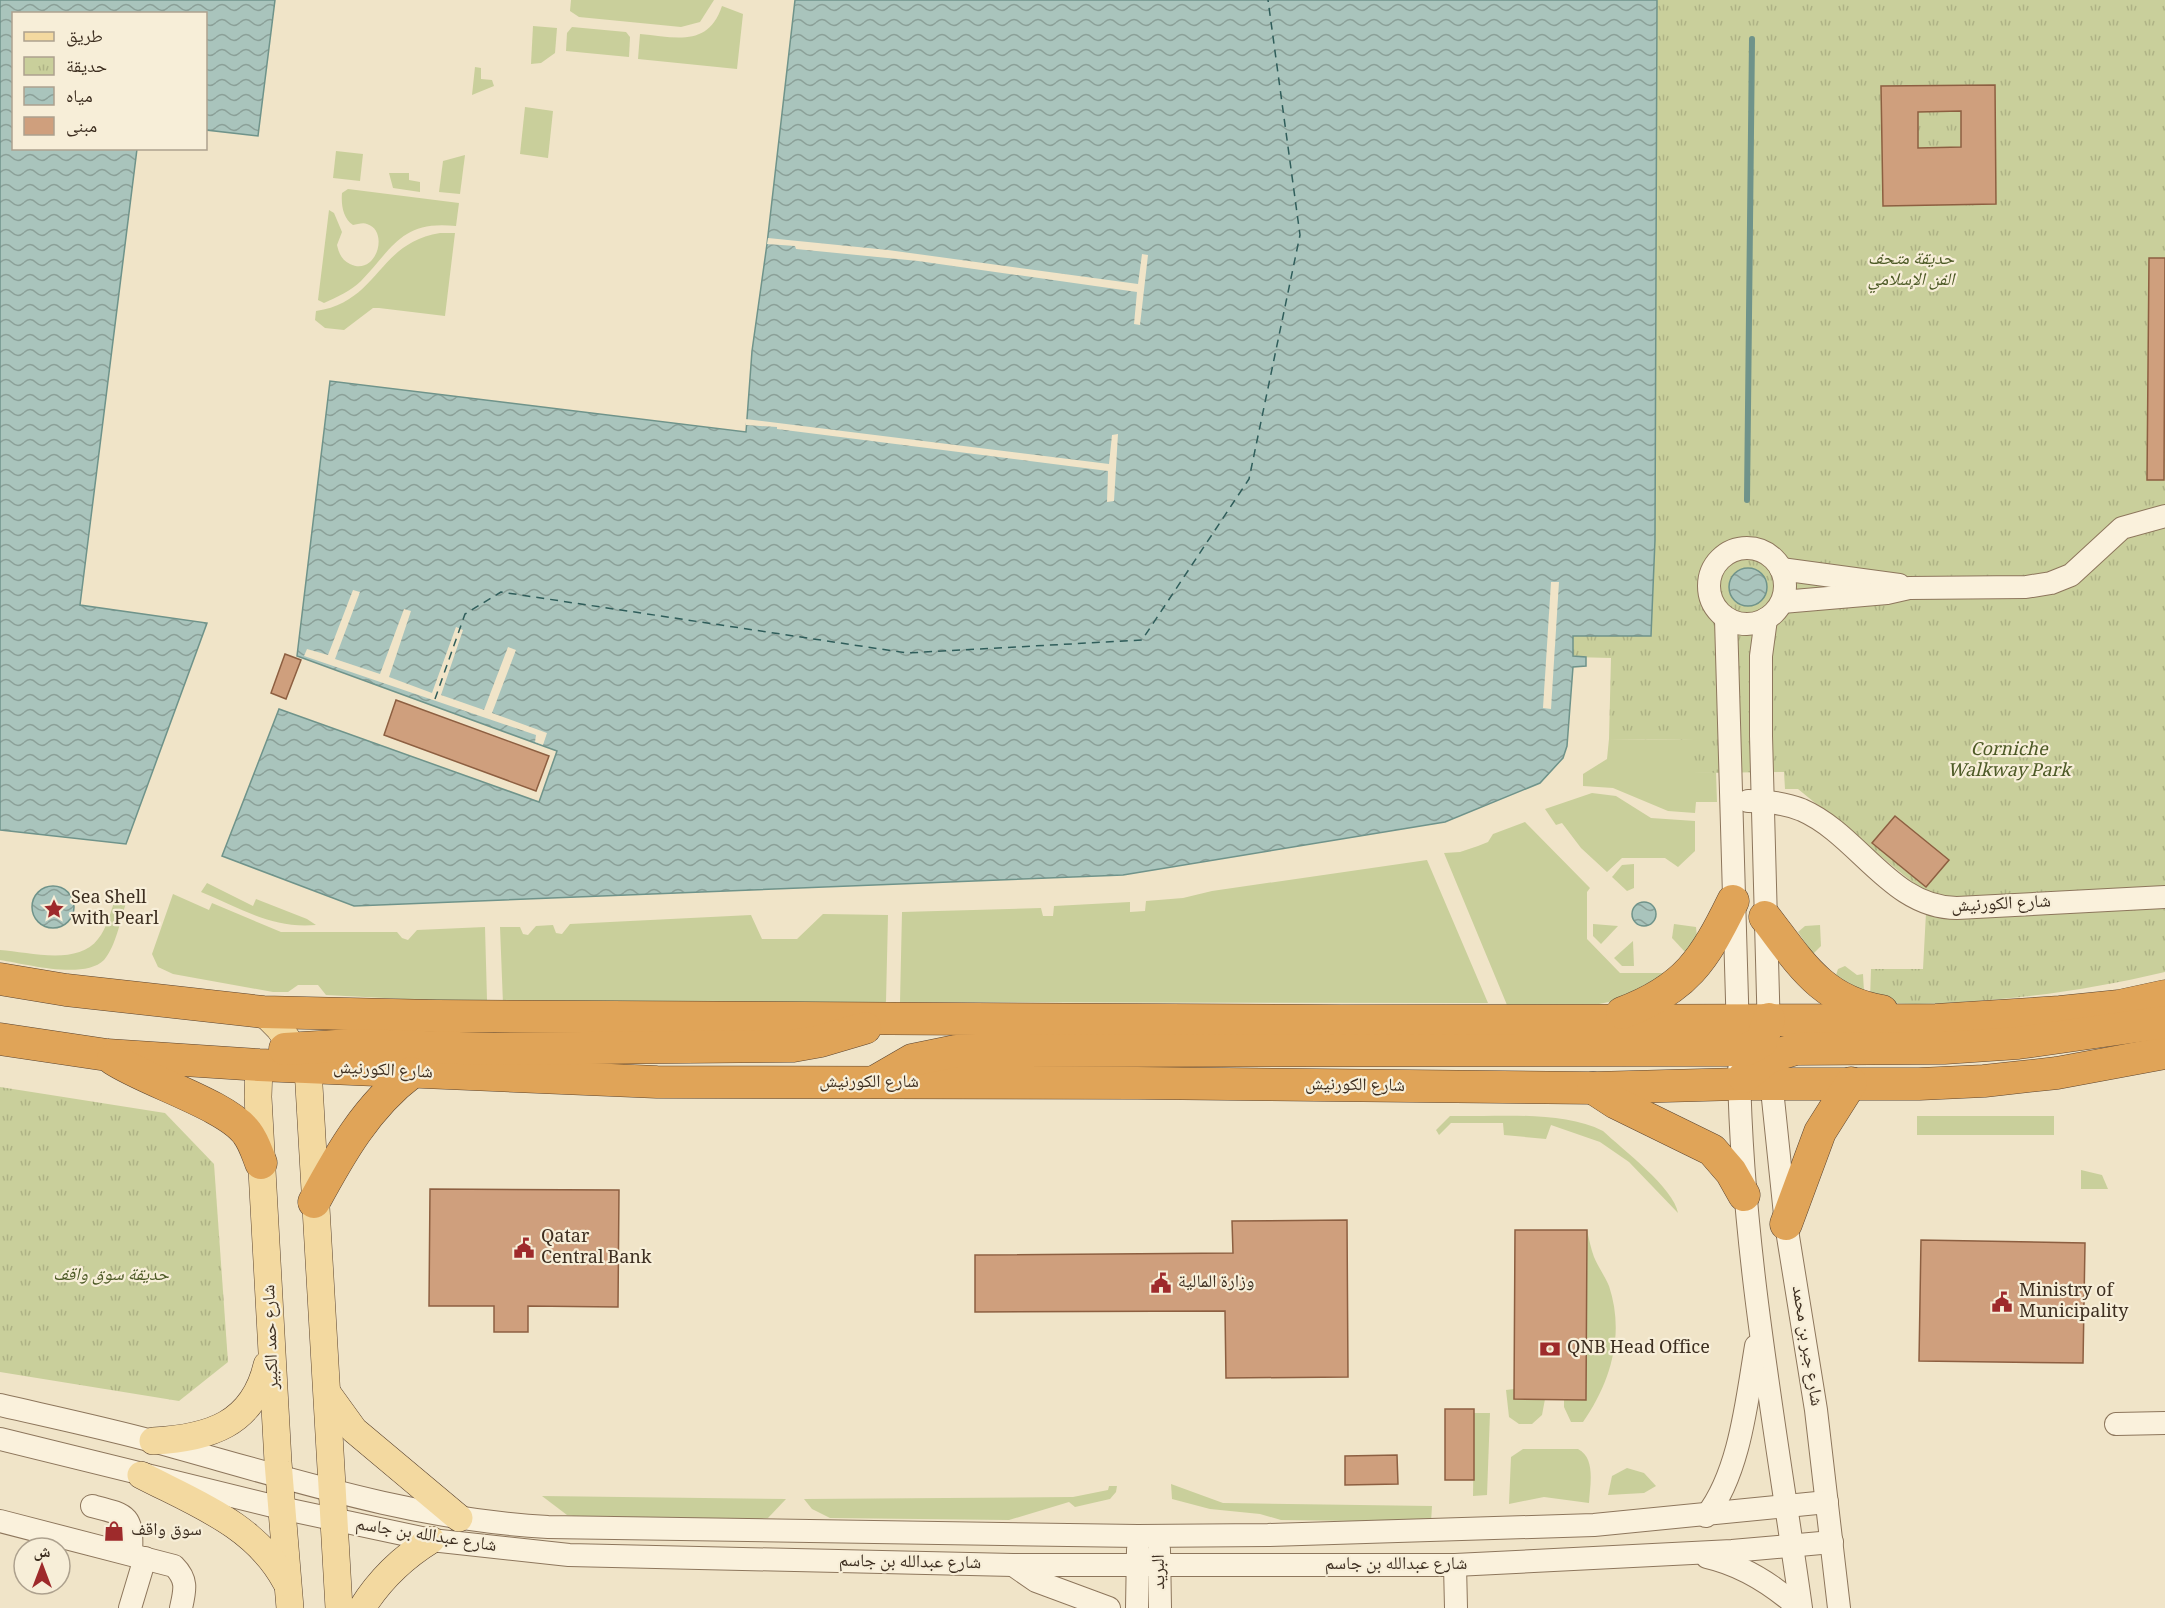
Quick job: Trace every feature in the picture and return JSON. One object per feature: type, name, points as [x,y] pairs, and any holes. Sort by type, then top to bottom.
[{"type":"highway","points":[[1607,1019],[1655,1001],[1691,972],[1709,946],[1733,901]]},
{"type":"highway","points":[[1765,916],[1811,977],[1824,987],[1856,1005],[1936,1020]]},
{"type":"highway","points":[[0,979],[66,990],[263,1011],[389,1016],[1936,1020],[2119,1006],[2165,996]]},
{"type":"highway","points":[[0,1039],[107,1055],[259,1065],[275,1053],[300,1058],[353,1045],[494,1049],[792,1046],[821,1041],[894,1019]]},
{"type":"highway","points":[[873,1083],[912,1060],[956,1051],[1738,1050],[1754,1047],[1761,1042],[1769,1019]]},
{"type":"highway","points":[[1770,1071],[1796,1048],[1944,1048],[2018,1043],[2165,1022]]},
{"type":"highway","points":[[1739,1084],[1752,1069],[1851,1083],[1919,1084],[1984,1081],[2057,1073],[2165,1053]]},
{"type":"highway","points":[[107,1055],[144,1077],[211,1108],[238,1124],[252,1142],[261,1163]]},
{"type":"highway","name":"شارع الكورنيش","points":[[300,1058],[411,1073],[657,1082],[1593,1088],[1739,1084]]},
{"type":"highway","points":[[314,1202],[336,1161],[362,1122],[394,1085],[411,1073]]},
{"type":"highway","points":[[1786,1224],[1820,1132],[1851,1083]]},
{"type":"highway","points":[[1593,1088],[1616,1103],[1712,1150],[1726,1166],[1744,1195]]},
{"type":"main road","points":[[263,1011],[279,1028],[300,1058],[314,1202],[328,1394],[339,1608]]},
{"type":"main road","name":"شارع حمد الكبير","points":[[259,1065],[261,1163],[279,1476],[290,1598]]},
{"type":"main road","points":[[153,1441],[204,1434],[235,1419],[259,1394],[273,1344]]},
{"type":"main road","points":[[328,1394],[361,1437],[459,1518]]},
{"type":"main road","points":[[141,1475],[242,1529],[275,1562],[290,1598]]},
{"type":"main road","points":[[362,1608],[390,1571],[407,1555],[431,1540]]},
{"type":"street","points":[[1782,602],[1887,593],[1909,588],[2026,587],[2051,583],[2071,574],[2122,528],[2165,516]]},
{"type":"street","points":[[2139,524],[2165,529]]},
{"type":"street","points":[[1750,548],[1768,554],[1781,568],[1784,579],[1782,602],[1766,619],[1746,624],[1726,619],[1717,611],[1708,589],[1714,566],[1732,551],[1750,548]]},
{"type":"street","points":[[1781,568],[1878,580],[1909,588]]},
{"type":"street","points":[[1726,619],[1733,901],[1744,1195],[1760,1327],[1800,1608]]},
{"type":"street","points":[[1766,619],[1761,656],[1762,801],[1770,1071]]},
{"type":"street","name":"شارع الكورنيش","points":[[1732,802],[1762,801],[1804,811],[1831,829],[1909,895],[1932,907],[1957,908],[2165,897]]},
{"type":"street","name":"شارع جبر بن محمد","points":[[1770,1071],[1786,1224],[1816,1410],[1839,1608]]},
{"type":"street","points":[[1706,1516],[1717,1502],[1732,1465],[1760,1327]]},
{"type":"street","name":"شارع عبدالله بن جاسم","points":[[0,1405],[153,1441],[332,1490],[459,1518],[530,1526],[674,1531],[1149,1536],[1581,1526],[1706,1516],[1827,1502]]},
{"type":"street","points":[[2116,1424],[2165,1423]]},
{"type":"street","name":"شارع عبدالله بن جاسم","points":[[0,1439],[281,1508],[431,1540],[569,1555],[1013,1565],[1455,1565],[1688,1553],[1832,1542]]},
{"type":"street","points":[[92,1506],[119,1513],[128,1518],[138,1556],[130,1608]]},
{"type":"street","points":[[0,1521],[174,1566],[182,1576],[186,1588],[181,1608]]},
{"type":"street","name":"البريد","points":[[1137,1608],[1148,1565],[1149,1536]]},
{"type":"street","points":[[1688,1553],[1720,1560],[1755,1576],[1778,1589],[1800,1608]]},
{"type":"street","points":[[1013,1565],[1035,1581],[1109,1608]]},
{"type":"street","name":"البريد","points":[[1148,1565],[1160,1606]]},
{"type":"street","points":[[1160,1606],[1181,1576],[1201,1565]]},
{"type":"street","points":[[1455,1565],[1456,1608]]},
{"type":"green space","points":[[571,0],[714,0],[700,22],[681,27],[579,17],[570,11]]},
{"type":"green space","name":"حديقة متحف الفن الإسلامي","points":[[1657,0],[2165,0],[2165,972],[2114,983],[2013,998],[1915,1004],[1870,1000],[1871,969],[1923,969],[1927,894],[1798,789],[1785,789],[1784,772],[1694,773],[1694,740],[1609,739],[1611,658],[1573,657],[1573,636],[1651,636],[1655,540]]},
{"type":"green space","points":[[722,6],[743,14],[737,69],[638,59],[640,34],[678,38],[699,34],[708,29]]},
{"type":"green space","points":[[533,26],[557,28],[555,53],[541,63],[531,64]]},
{"type":"green space","points":[[572,27],[626,32],[630,37],[629,57],[566,51],[567,33]]},
{"type":"green space","points":[[475,67],[481,68],[481,79],[492,80],[494,86],[472,95]]},
{"type":"green space","points":[[525,107],[553,111],[548,158],[520,154]]},
{"type":"green space","points":[[336,151],[363,154],[360,181],[333,178]]},
{"type":"green space","points":[[465,155],[460,194],[439,192],[443,161]]},
{"type":"green space","points":[[389,173],[409,173],[409,180],[420,182],[420,192],[393,188]]},
{"type":"green space","points":[[348,189],[459,203],[456,226],[437,225],[422,227],[410,232],[391,248],[357,285],[324,303],[318,300],[329,210],[334,213],[342,232],[337,245],[345,261],[359,266],[367,264],[377,252],[379,243],[374,228],[364,223],[353,225],[345,215],[342,207],[342,193]]},
{"type":"green space","points":[[440,233],[455,233],[445,316],[373,308],[344,330],[325,328],[315,320],[316,311],[337,305],[353,296],[403,248],[419,239]]},
{"type":"green space","points":[[1609,739],[1695,740],[1694,773],[1716,772],[1717,802],[1696,802],[1695,813],[1668,811],[1613,788],[1583,786],[1583,774],[1607,759]]},
{"type":"green space","points":[[1592,793],[1616,796],[1651,818],[1695,821],[1695,851],[1678,867],[1665,858],[1622,858],[1607,872],[1581,848],[1562,823],[1556,825],[1545,809]]},
{"type":"green space","points":[[1525,822],[1590,888],[1587,892],[1587,939],[1620,973],[1666,973],[1639,988],[1639,996],[1599,1004],[1507,1005],[1444,853],[1460,852],[1478,846],[1488,842],[1493,834]]},
{"type":"green space","points":[[1427,860],[1488,1003],[900,1002],[902,912],[1041,908],[1043,916],[1053,916],[1054,906],[1130,902],[1130,912],[1145,911],[1146,901],[1183,898],[1212,891]]},
{"type":"green space","points":[[1634,864],[1634,888],[1627,891],[1612,877],[1622,865]]},
{"type":"green space","points":[[207,883],[253,906],[256,899],[307,919],[316,925],[285,924],[257,916],[201,892]]},
{"type":"green space","points":[[173,894],[209,910],[212,903],[281,932],[397,932],[402,938],[408,940],[417,930],[485,927],[487,1000],[483,1003],[326,995],[318,985],[298,985],[288,992],[273,992],[173,974],[158,967],[152,954]]},
{"type":"green space","points":[[115,900],[126,903],[117,933],[112,948],[104,960],[95,966],[69,970],[0,960],[0,950],[38,955],[66,955],[89,947],[104,930]]},
{"type":"green space","points":[[823,914],[888,915],[886,1002],[503,1004],[500,927],[520,927],[523,934],[528,935],[536,926],[553,925],[556,933],[562,934],[570,924],[751,915],[762,939],[797,939]]},
{"type":"green space","points":[[1593,924],[1618,926],[1601,944],[1593,936]]},
{"type":"green space","points":[[1674,924],[1696,927],[1697,937],[1686,953],[1672,938]]},
{"type":"green space","points":[[1820,925],[1821,946],[1813,954],[1798,932],[1805,926]]},
{"type":"green space","points":[[1633,941],[1634,966],[1622,966],[1614,958]]},
{"type":"green space","points":[[1845,966],[1857,975],[1863,974],[1864,992],[1836,975],[1838,969]]},
{"type":"green space","name":"حديقة سوق واقف","points":[[0,1087],[165,1113],[214,1164],[228,1362],[179,1401],[0,1372]]},
{"type":"green space","points":[[1450,1116],[1549,1117],[1586,1124],[1603,1131],[1658,1181],[1674,1203],[1678,1213],[1629,1162],[1600,1142],[1551,1125],[1546,1139],[1504,1135],[1503,1123],[1451,1123],[1439,1135],[1436,1130]]},
{"type":"green space","points":[[1917,1116],[2054,1116],[2054,1135],[1917,1135]]},
{"type":"green space","points":[[2081,1170],[2102,1175],[2108,1189],[2081,1189]]},
{"type":"green space","points":[[1587,1230],[1594,1257],[1609,1286],[1614,1304],[1615,1340],[1608,1374],[1593,1407],[1583,1422],[1571,1422],[1564,1407],[1564,1400],[1586,1399]]},
{"type":"green space","points":[[1514,1389],[1515,1399],[1545,1399],[1542,1415],[1532,1424],[1519,1424],[1509,1417],[1506,1390]]},
{"type":"green space","points":[[1474,1413],[1490,1413],[1487,1495],[1473,1496]]},
{"type":"green space","points":[[1523,1449],[1578,1449],[1584,1453],[1591,1473],[1589,1503],[1544,1497],[1509,1504],[1511,1457]]},
{"type":"green space","points":[[1627,1468],[1644,1473],[1656,1486],[1644,1493],[1608,1495],[1612,1476]]},
{"type":"green space","points":[[1171,1484],[1223,1503],[1432,1506],[1431,1522],[1281,1520],[1260,1514],[1210,1509],[1172,1499]]},
{"type":"green space","points":[[1109,1486],[1117,1486],[1116,1492],[1110,1499],[1075,1507],[1069,1502],[1009,1520],[830,1518],[812,1509],[804,1499],[1073,1497],[1108,1490]]},
{"type":"green space","points":[[542,1496],[786,1499],[768,1518],[753,1520],[574,1516],[567,1515]]},
{"type":"water","points":[[0,0],[275,0],[258,136],[207,130],[207,12],[12,12],[12,150],[137,150],[80,605],[207,623],[126,844],[0,830]]},
{"type":"water","points":[[795,0],[1657,0],[1655,540],[1651,636],[1573,636],[1573,656],[1586,657],[1586,666],[1573,667],[1567,746],[1563,758],[1540,783],[1445,822],[1123,875],[354,906],[222,856],[279,709],[539,802],[557,751],[297,656],[330,381],[746,432],[752,351],[767,244]]},
{"type":"water","points":[[1748,568],[1762,573],[1767,587],[1762,601],[1748,606],[1734,601],[1729,587],[1734,573]]},
{"type":"water","points":[[53,886],[68,892],[74,907],[68,922],[53,928],[38,922],[32,907],[38,892]]},
{"type":"water","points":[[1644,902],[1652,906],[1656,914],[1652,922],[1644,926],[1636,922],[1632,914],[1636,906]]},
{"type":"pier","points":[[768,238],[888,250],[1138,284],[1142,254],[1148,255],[1140,325],[1134,324],[1137,292],[918,261],[796,249],[795,246],[767,244]]},
{"type":"pier","points":[[745,419],[1109,464],[1112,435],[1118,434],[1114,501],[1107,502],[1108,471],[777,429],[777,427],[746,425]]},
{"type":"pier","points":[[1551,582],[1559,582],[1551,709],[1543,708]]},
{"type":"pier","points":[[353,590],[360,592],[335,659],[380,674],[404,609],[411,611],[389,677],[432,693],[456,627],[463,630],[441,695],[484,710],[508,647],[516,650],[492,713],[547,733],[543,745],[535,742],[536,735],[304,656],[307,649],[328,655]]},
{"type":"building","points":[[1995,85],[1996,204],[1883,206],[1881,86]],"holes":[[[1961,111],[1961,147],[1918,148],[1918,112]]]},
{"type":"building","points":[[2149,258],[2165,258],[2164,480],[2147,480]]},
{"type":"building","points":[[285,654],[301,660],[286,699],[271,693]]},
{"type":"building","points":[[396,700],[549,756],[536,791],[384,735]]},
{"type":"building","points":[[1895,816],[1949,860],[1926,887],[1872,843]]},
{"type":"building","name":"Qatar Central Bank","points":[[430,1189],[619,1190],[618,1307],[528,1306],[528,1332],[494,1332],[494,1306],[429,1306]]},
{"type":"building","name":"وزارة المالية","points":[[1347,1220],[1348,1377],[1226,1378],[1225,1311],[975,1312],[975,1255],[1233,1253],[1232,1221]]},
{"type":"building","name":"QNB Head Office","points":[[1515,1230],[1587,1230],[1586,1400],[1514,1399]]},
{"type":"building","name":"Ministry of Municipality","points":[[1921,1240],[2085,1243],[2083,1363],[1919,1361]]},
{"type":"building","points":[[1445,1409],[1474,1409],[1474,1480],[1445,1480]]},
{"type":"building","points":[[1397,1455],[1398,1484],[1345,1485],[1345,1456]]},
{"type":"waterway","points":[[1747,500],[1752,39]]},
{"type":"ferry route","points":[[435,699],[465,614],[501,592],[907,653],[1142,640],[1249,479],[1300,235],[1268,0]]},
{"type":"place","name":"Sea Shell with Pearl","points":[[54,909]]},
{"type":"place","name":"Qatar Central Bank","points":[[524,1248]]},
{"type":"place","name":"وزارة المالية","points":[[1161,1283]]},
{"type":"place","name":"Ministry of Municipality","points":[[2002,1302]]},
{"type":"place","name":"QNB Head Office","points":[[1550,1349]]},
{"type":"place","name":"سوق واقف","points":[[114,1531]]},
{"type":"park label","name":"Corniche Walkway Park","points":[[2009,762]]}]
